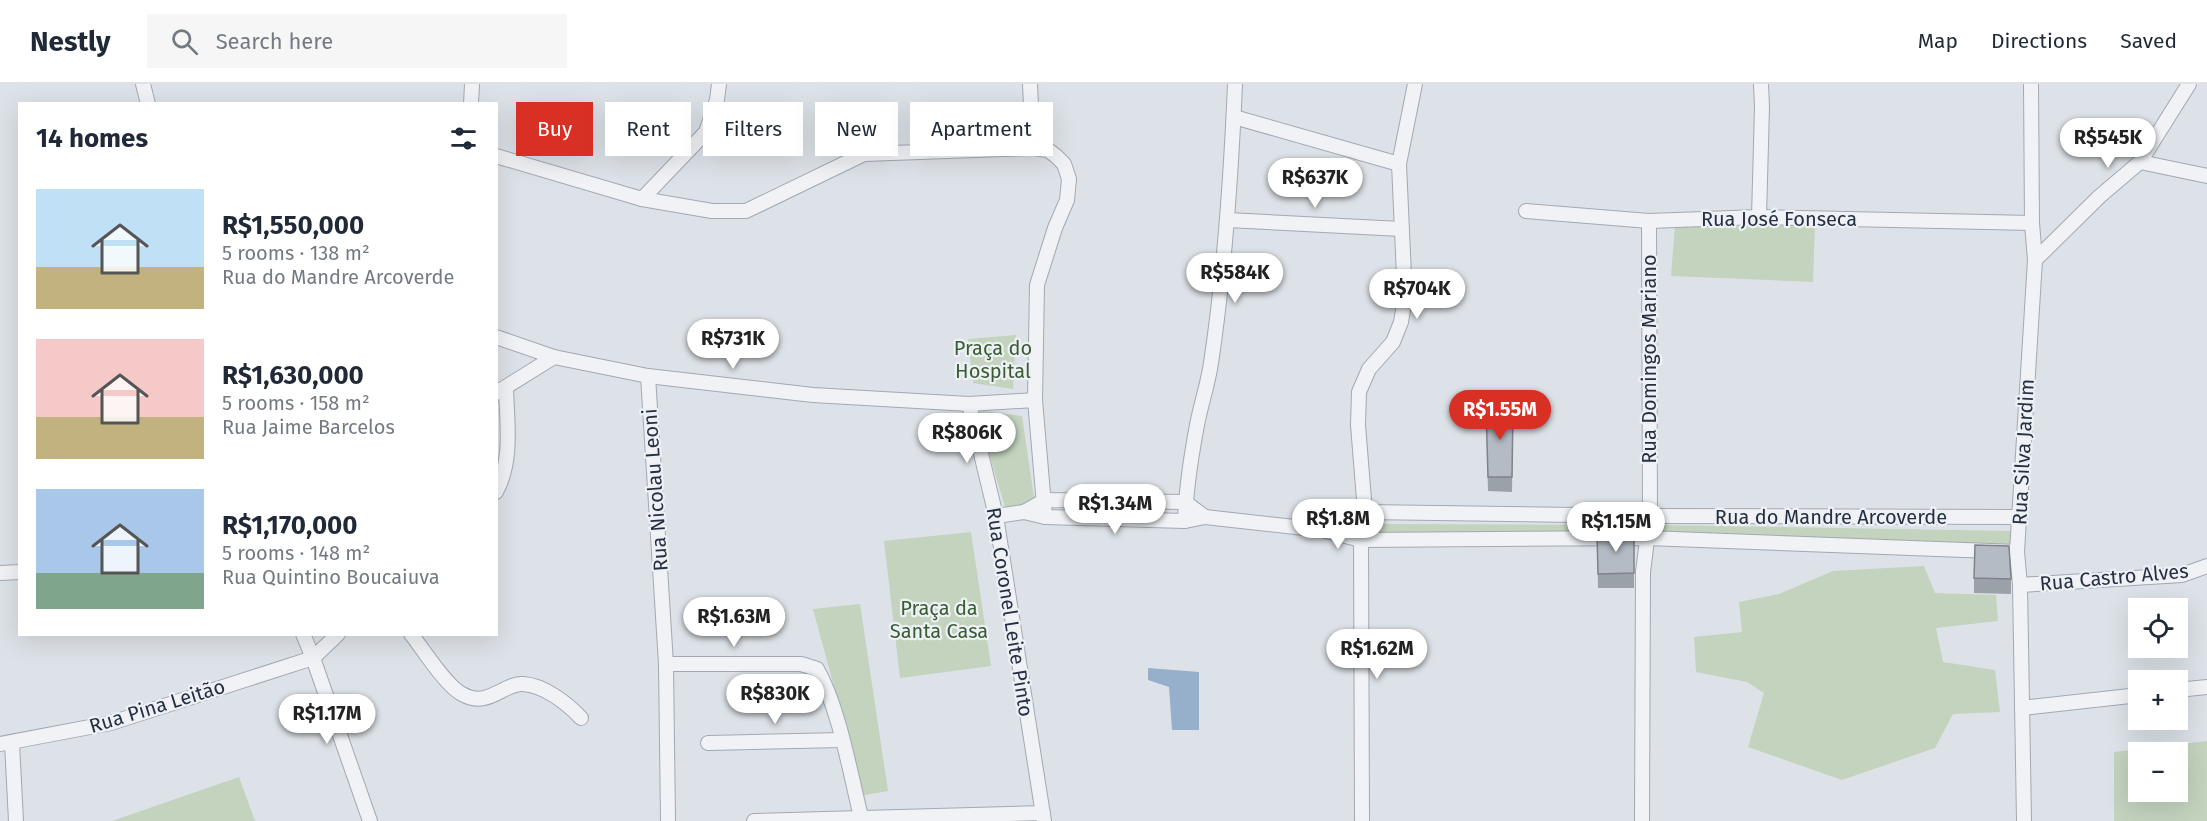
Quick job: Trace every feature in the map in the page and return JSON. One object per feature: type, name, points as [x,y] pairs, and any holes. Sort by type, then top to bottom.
[{"type":"street","points":[[142,84],[147,102]]},
{"type":"street","points":[[471,102],[472,84]]},
{"type":"street","points":[[642,199],[706,132],[717,100],[719,84]]},
{"type":"street","points":[[1030,84],[1031,102]]},
{"type":"street","points":[[1185,521],[1185,502],[1197,424],[1210,370],[1228,220],[1235,84]]},
{"type":"street","points":[[1362,821],[1361,540],[1365,512],[1358,425],[1359,392],[1369,369],[1393,342],[1401,322],[1405,298],[1399,164],[1415,84]]},
{"type":"street","points":[[1759,217],[1761,84]]},
{"type":"street","name":"Rua Silva Jardim","points":[[2024,821],[2020,585],[2017,552],[2035,260],[2032,223],[2031,84]]},
{"type":"street","points":[[2035,260],[2100,196],[2140,162],[2189,84]]},
{"type":"street","points":[[1234,117],[1399,164]]},
{"type":"street","points":[[498,157],[642,199],[712,211],[746,211],[864,154],[910,152]]},
{"type":"street","points":[[1045,517],[1035,400],[1037,285],[1055,228],[1067,201],[1069,179],[1064,164],[1053,154]]},
{"type":"street","points":[[2140,162],[2207,176]]},
{"type":"street","name":"Rua José Fonseca","points":[[1526,211],[1649,221],[1759,217],[2032,223]]},
{"type":"street","points":[[1228,220],[1401,229]]},
{"type":"street","name":"Rua Domingos Mariano","points":[[1642,821],[1643,572],[1650,516],[1649,221]]},
{"type":"street","points":[[498,338],[554,357],[648,376],[813,395],[969,404],[1035,400]]},
{"type":"street","points":[[498,488],[508,457],[501,390],[554,357]]},
{"type":"street","name":"Rua Nicolau Leoni","points":[[648,376],[666,664],[668,821]]},
{"type":"street","name":"Rua Coronel Leite Pinto","points":[[969,404],[996,516],[1043,817]]},
{"type":"street","points":[[1045,500],[1185,502],[1205,517]]},
{"type":"street","name":"Rua do Mandre Arcoverde","points":[[1024,512],[1045,500]]},
{"type":"street","name":"Rua do Mandre Arcoverde","points":[[996,516],[1024,512],[1045,517],[1185,521],[1205,517],[1322,530],[1361,540],[1647,538],[2017,552]]},
{"type":"street","name":"Rua do Mandre Arcoverde","points":[[1322,530],[1365,512],[1650,516],[2020,517]]},
{"type":"street","name":"Rua Castro Alves","points":[[2020,585],[2182,575],[2207,566]]},
{"type":"street","points":[[0,573],[18,572]]},
{"type":"street","points":[[304,636],[370,821]]},
{"type":"street","name":"Rua Pina Leitão","points":[[6,743],[111,723],[313,658],[336,636]]},
{"type":"street","points":[[413,636],[444,677],[461,694],[477,699],[496,695],[511,686],[522,684],[536,687],[555,697],[572,708],[581,718]]},
{"type":"street","points":[[666,664],[801,664],[817,669],[823,680],[842,740],[861,817]]},
{"type":"street","points":[[2188,689],[2207,687]]},
{"type":"street","points":[[2022,708],[2128,696]]},
{"type":"street","points":[[708,742],[842,740]]},
{"type":"street","points":[[6,743],[16,821]]},
{"type":"street","points":[[754,821],[861,817],[1043,817]]},
{"type":"green space","points":[[1815,225],[1813,282],[1671,276],[1675,226]]},
{"type":"green space","name":"Praça do Hospital","points":[[1016,335],[1013,389],[973,383],[968,339]]},
{"type":"green space","points":[[976,410],[1022,416],[1035,504],[1005,507]]},
{"type":"green space","points":[[1365,524],[1656,525],[2012,531],[2011,546],[1364,537]]},
{"type":"green space","name":"Praça da Santa Casa","points":[[971,532],[991,666],[900,678],[884,541]]},
{"type":"green space","points":[[1924,566],[1935,593],[1996,595],[1998,621],[1936,628],[1943,662],[1995,670],[2000,712],[1953,714],[1935,748],[1842,780],[1748,747],[1764,693],[1747,682],[1696,672],[1694,637],[1742,632],[1739,602],[1779,594],[1833,571]]},
{"type":"green space","points":[[860,604],[888,791],[859,796],[836,694],[813,609]]},
{"type":"green space","points":[[2207,741],[2207,821],[2114,821],[2114,752],[2128,750],[2128,802],[2188,802],[2188,743]]},
{"type":"green space","points":[[239,777],[255,821],[112,821]]},
{"type":"water","points":[[1148,668],[1199,672],[1199,730],[1172,730],[1169,687],[1148,680]]},
{"type":"building","points":[[1486,406],[1513,407],[1512,477],[1488,477]]},
{"type":"building","points":[[1634,532],[1634,573],[1598,574],[1597,533]]},
{"type":"building","points":[[1975,545],[2009,546],[2011,579],[1974,578]]}]
